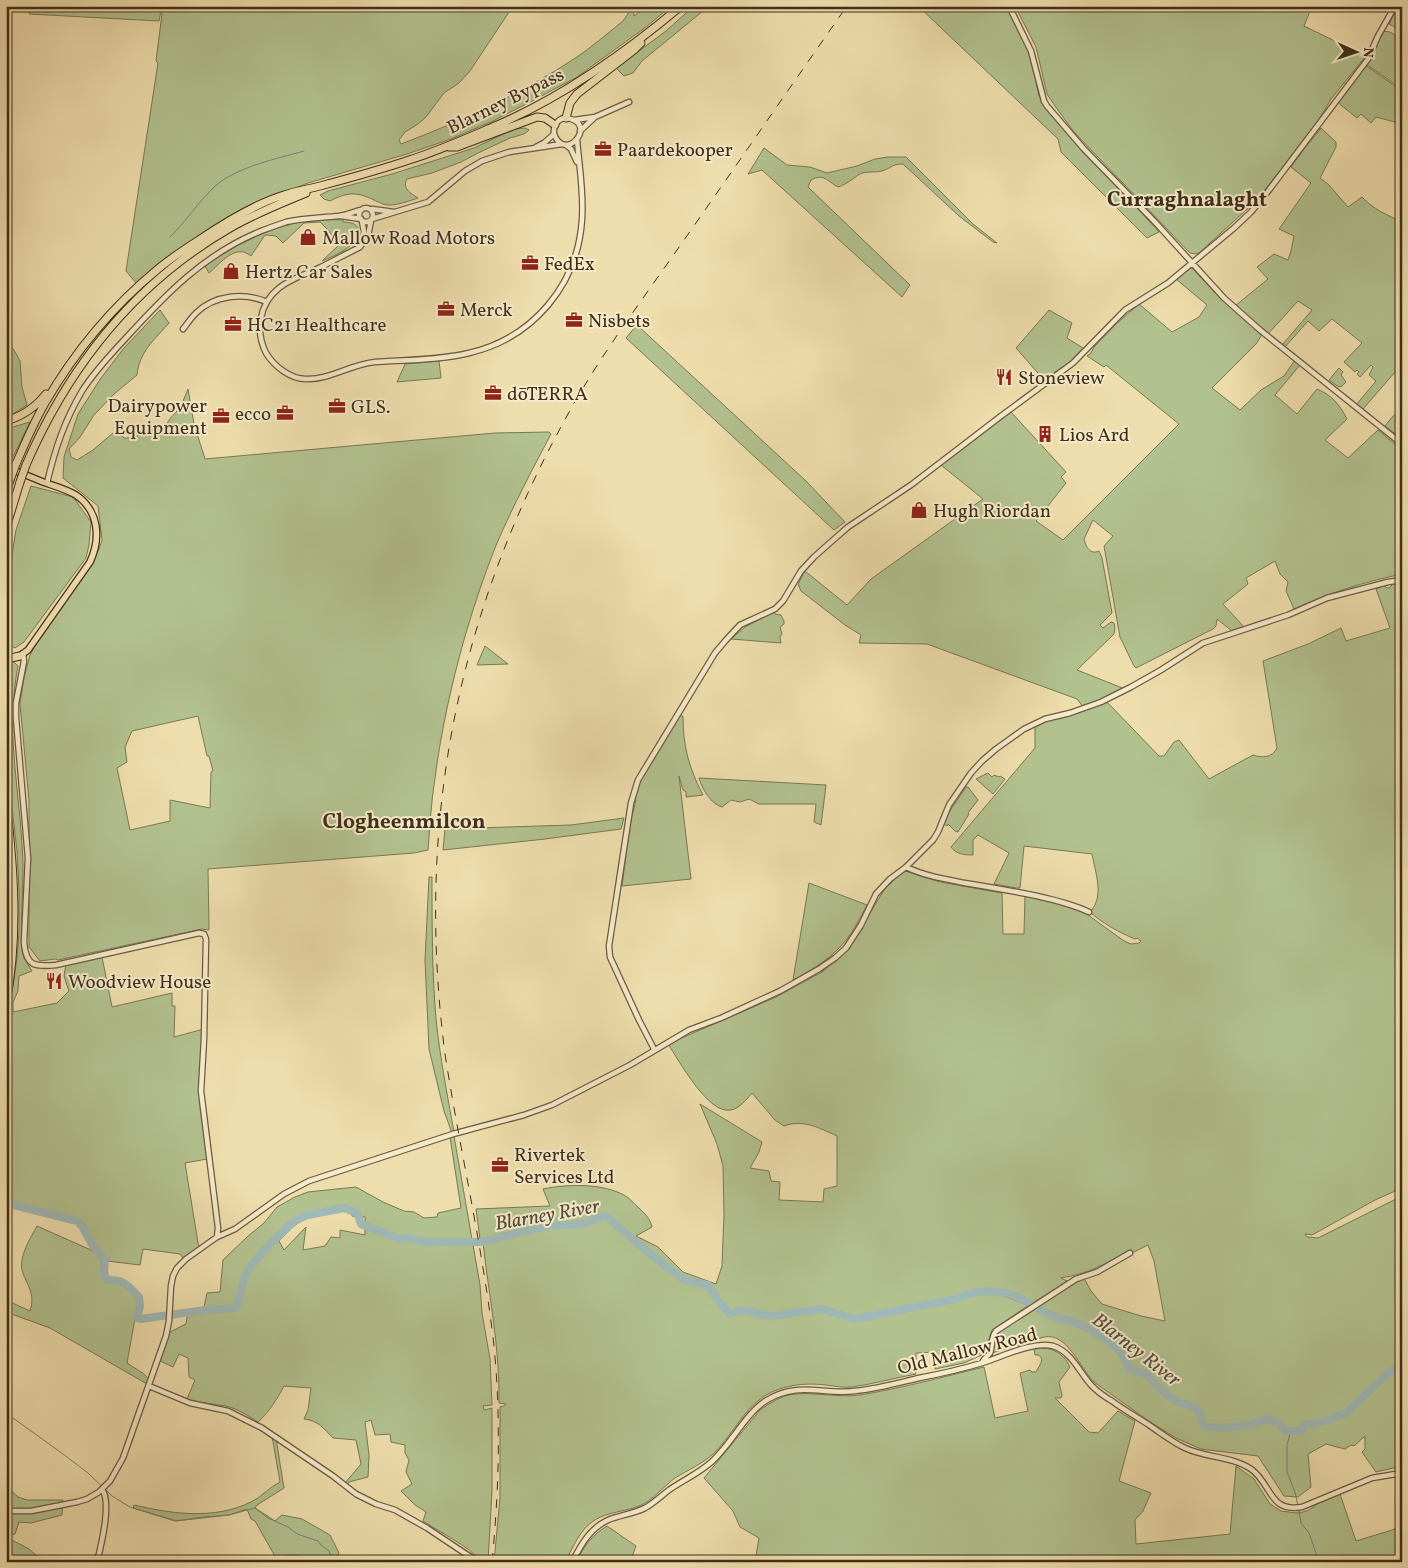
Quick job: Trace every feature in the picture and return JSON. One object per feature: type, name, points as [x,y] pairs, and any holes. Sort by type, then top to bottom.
[{"type":"highway","name":"Blarney Bypass","points":[[6,492],[30,431],[46,402],[80,350],[111,314],[158,269],[199,240],[242,214],[283,195],[410,160],[497,125],[546,101],[606,64],[663,22],[681,6]]},
{"type":"highway","points":[[566,118],[570,103],[577,94],[634,50],[663,22]]},
{"type":"highway","points":[[446,146],[457,147],[537,117],[546,118],[555,125]]},
{"type":"highway","name":"Blarney Bypass","points":[[6,528],[26,465],[44,426],[74,374],[118,318],[163,275],[220,234],[244,220],[323,185]]},
{"type":"highway","points":[[6,421],[17,418],[34,408],[80,350]]},
{"type":"highway","points":[[6,654],[21,654]]},
{"type":"highway","points":[[6,660],[21,654]]},
{"type":"highway","points":[[6,801],[12,859],[15,923],[13,957],[6,1003]]},
{"type":"main road","points":[[6,467],[66,490],[83,501],[92,513],[97,536],[95,550],[90,562],[32,643],[21,654]]},
{"type":"street","points":[[1009,6],[1031,51],[1047,106],[1084,149],[1155,222],[1224,298],[1260,330],[1402,444]]},
{"type":"street","points":[[654,1049],[610,957],[609,946],[626,827],[630,803],[638,780],[715,653],[740,625],[774,609],[801,571],[848,527],[911,486],[1073,363],[1125,310],[1168,283],[1251,212],[1368,59],[1378,36],[1396,6]]},
{"type":"street","points":[[580,168],[571,149],[555,138],[555,125],[558,121],[566,118],[574,120],[595,117],[629,102]]},
{"type":"street","points":[[371,209],[374,213],[368,236],[358,248],[281,287],[267,302],[260,320],[262,345],[269,358],[290,375],[303,379],[322,379],[365,363],[468,354],[494,345],[522,330],[555,297],[568,276],[578,248],[582,226],[582,203],[577,139],[580,131],[595,117]]},
{"type":"street","points":[[574,120],[580,131]]},
{"type":"street","points":[[528,149],[544,143],[554,134]]},
{"type":"street","points":[[340,215],[368,222],[428,202],[465,171],[482,161],[509,152],[564,144],[574,142],[577,139]]},
{"type":"street","points":[[46,483],[57,443],[68,417],[83,390],[101,365],[168,293],[201,265],[246,238],[286,222],[340,215],[367,207],[395,212]]},
{"type":"street","points":[[358,248],[364,232],[359,215],[361,210]]},
{"type":"street","points":[[183,329],[196,313],[209,304],[225,298],[248,296],[267,302]]},
{"type":"street","points":[[6,1511],[31,1511],[87,1499],[104,1488],[113,1477],[123,1458],[166,1336],[172,1278],[177,1268],[217,1237],[235,1229],[284,1194],[310,1181],[454,1134],[524,1116],[552,1105],[630,1065],[654,1049],[689,1030],[721,1018],[780,991],[819,969],[846,948],[876,894],[933,840],[949,805],[971,773],[996,749],[1024,729],[1045,719],[1070,713],[1101,702],[1161,670],[1203,643],[1288,615],[1327,598],[1402,580]]},
{"type":"street","points":[[21,654],[22,669],[16,703],[16,718],[28,858],[24,942],[26,954],[36,966],[56,965],[199,933],[204,934],[206,939],[201,1092],[218,1228],[217,1237]]},
{"type":"street","points":[[906,867],[935,878],[1074,904],[1089,912]]},
{"type":"street","points":[[982,1363],[983,1359],[990,1353],[992,1339],[996,1332],[1076,1279],[1097,1272],[1130,1253]]},
{"type":"street","name":"Old Mallow Road","points":[[572,1562],[581,1544],[597,1527],[609,1520],[654,1503],[668,1491],[708,1465],[720,1454],[752,1412],[766,1400],[785,1392],[800,1389],[855,1391],[982,1363],[1037,1345],[1054,1347],[1069,1356],[1093,1387],[1185,1448],[1233,1461],[1252,1470],[1277,1502],[1285,1507],[1298,1508],[1372,1478],[1402,1473]]},
{"type":"street","points":[[149,1386],[190,1403],[228,1410],[262,1428],[356,1494],[394,1510],[428,1528],[478,1562]]},
{"type":"street","points":[[97,1562],[104,1532],[104,1488]]},
{"type":"green space","points":[[30,6],[162,6],[159,21],[29,14]]},
{"type":"green space","points":[[163,6],[513,6],[470,71],[459,83],[444,93],[426,117],[405,132],[399,140],[401,144],[447,126],[535,83],[583,53],[623,21],[628,14],[628,6],[633,6],[634,16],[647,6],[671,6],[646,27],[577,77],[534,100],[493,121],[451,139],[308,183],[270,198],[137,284],[126,271],[158,63],[156,61]]},
{"type":"green space","points":[[694,6],[709,6],[642,61],[633,73],[624,76],[616,68],[666,31]]},
{"type":"green space","points":[[918,6],[1007,6],[1029,50],[1039,96],[1047,109],[1159,232],[1147,238],[1061,152],[1058,139]]},
{"type":"green space","points":[[1015,6],[1312,6],[1304,26],[1366,56],[1331,99],[1317,123],[1257,200],[1199,253],[1195,254],[1190,253],[1074,132],[1055,106],[1047,94],[1036,47]]},
{"type":"green space","points":[[1398,6],[1402,6],[1402,31],[1389,24]]},
{"type":"green space","points":[[1383,31],[1390,32],[1402,39],[1402,89],[1366,64]]},
{"type":"green space","points":[[1364,64],[1402,91],[1402,124],[1376,117],[1371,123],[1361,114],[1357,118],[1336,101]]},
{"type":"green space","points":[[525,128],[529,130],[524,134],[510,138],[461,162],[432,173],[407,179],[406,188],[418,198],[411,201],[387,205],[366,196],[355,194],[341,196],[330,201],[320,195],[474,148],[514,129]]},
{"type":"green space","points":[[1321,128],[1336,142],[1336,147],[1320,178],[1328,184],[1348,207],[1362,197],[1376,208],[1402,222],[1402,364],[1363,409],[1356,405],[1376,381],[1369,375],[1373,367],[1371,365],[1360,377],[1357,374],[1359,372],[1357,370],[1355,372],[1344,362],[1362,343],[1332,319],[1319,331],[1308,321],[1285,347],[1282,345],[1312,310],[1298,301],[1268,334],[1235,306],[1268,279],[1257,267],[1274,254],[1288,260],[1294,236],[1279,229],[1311,183],[1291,167]]},
{"type":"green space","points":[[764,148],[787,165],[810,167],[827,173],[857,166],[875,159],[906,157],[973,224],[997,243],[993,242],[959,216],[903,164],[894,165],[879,172],[862,173],[838,187],[828,180],[819,177],[811,180],[808,187],[910,285],[902,297],[762,170],[748,174]]},
{"type":"green space","points":[[316,219],[343,220],[343,222],[352,223],[356,226],[360,233],[349,247],[322,261],[339,245],[320,222],[304,223],[283,243],[276,236],[265,235],[251,256],[245,253],[234,253],[209,273],[205,266],[230,249],[272,230]]},
{"type":"green space","points":[[1189,268],[1192,268],[1221,299],[1263,333],[1256,344],[1212,388],[1240,410],[1261,390],[1284,376],[1295,360],[1300,365],[1275,395],[1297,414],[1317,389],[1331,398],[1347,419],[1325,440],[1348,458],[1378,430],[1402,450],[1402,574],[1347,588],[1294,609],[1286,591],[1288,582],[1280,574],[1275,561],[1246,578],[1248,584],[1223,604],[1244,627],[1232,631],[1217,619],[1216,626],[1213,629],[1136,668],[1120,637],[1104,546],[1113,536],[1093,520],[1084,539],[1089,550],[1093,552],[1099,551],[1102,558],[1112,613],[1100,625],[1103,628],[1111,622],[1114,623],[1115,628],[1114,634],[1077,670],[1125,689],[1084,708],[1077,699],[927,644],[859,643],[861,635],[801,591],[798,584],[805,571],[847,605],[871,579],[983,499],[941,465],[1011,412],[1066,472],[1061,477],[1066,483],[1036,521],[1063,540],[1179,424],[1106,365],[1104,367],[1087,356],[1115,325],[1139,304],[1172,332],[1199,317],[1207,305],[1176,279]]},
{"type":"green space","points":[[160,310],[169,323],[144,353],[137,375],[114,394],[94,415],[80,437],[69,449],[71,457],[77,460],[93,450],[113,433],[120,434],[124,438],[132,438],[167,424],[185,398],[188,389],[194,424],[205,459],[495,433],[549,432],[551,434],[497,543],[467,629],[451,689],[439,749],[432,796],[428,850],[414,853],[208,869],[209,930],[202,929],[58,960],[40,961],[29,947],[29,800],[20,704],[30,655],[59,608],[86,573],[102,540],[98,506],[63,478],[64,457],[78,414],[101,378],[124,348]],"holes":[[[198,716],[207,756],[209,756],[213,771],[211,772],[210,808],[170,800],[170,821],[130,830],[117,768],[127,762],[125,747],[132,731]]]},
{"type":"green space","points":[[1049,310],[1072,323],[1067,338],[1083,348],[1071,361],[1044,380],[1016,348]]},
{"type":"green space","points":[[637,325],[806,481],[845,522],[834,530],[626,338]]},
{"type":"green space","points":[[6,342],[14,350],[20,361],[22,387],[27,405],[8,417],[6,416]]},
{"type":"green space","points":[[439,361],[441,378],[397,382],[405,364]]},
{"type":"green space","points":[[1339,368],[1343,372],[1341,375],[1346,382],[1339,387],[1329,380]]},
{"type":"green space","points":[[1402,412],[1402,439],[1385,426],[1393,416]]},
{"type":"green space","points":[[30,422],[10,463],[6,462],[6,429]]},
{"type":"green space","points":[[31,486],[73,497],[91,522],[89,545],[86,558],[24,642],[15,648],[6,642],[6,593],[16,530]]},
{"type":"green space","points":[[1402,582],[1402,593],[1398,594],[1402,604],[1402,1188],[1375,1200],[1312,1235],[1305,1234],[1307,1237],[1318,1238],[1402,1196],[1402,1466],[1376,1472],[1362,1452],[1365,1449],[1365,1436],[1354,1446],[1351,1445],[1345,1449],[1326,1444],[1308,1454],[1311,1487],[1298,1497],[1284,1496],[1258,1456],[1201,1449],[1176,1438],[1094,1382],[1072,1352],[1060,1340],[1044,1337],[992,1353],[996,1336],[1001,1330],[1036,1309],[1040,1312],[1044,1310],[1038,1306],[1084,1278],[1091,1291],[1102,1304],[1165,1321],[1154,1261],[1148,1245],[1132,1253],[1129,1250],[1088,1271],[1061,1278],[1067,1281],[1031,1304],[1001,1293],[968,1293],[970,1295],[998,1294],[1029,1305],[992,1330],[984,1354],[964,1363],[935,1369],[935,1352],[916,1353],[916,1360],[908,1361],[906,1365],[909,1370],[915,1371],[916,1374],[852,1387],[813,1384],[795,1385],[777,1390],[757,1401],[749,1409],[721,1446],[709,1458],[675,1478],[639,1506],[609,1514],[593,1521],[577,1539],[565,1562],[494,1562],[500,1498],[500,1407],[506,1404],[499,1403],[496,1343],[483,1243],[547,1228],[580,1226],[605,1217],[684,1281],[707,1285],[719,1304],[730,1316],[740,1311],[770,1318],[822,1310],[845,1316],[844,1314],[824,1308],[770,1314],[740,1308],[731,1313],[719,1300],[709,1283],[685,1278],[605,1214],[580,1222],[549,1223],[480,1239],[476,1209],[550,1206],[543,1189],[553,1187],[584,1186],[615,1191],[628,1198],[650,1221],[652,1227],[636,1236],[658,1247],[683,1272],[716,1284],[722,1266],[723,1166],[717,1144],[700,1104],[762,1142],[750,1168],[769,1171],[771,1181],[780,1182],[779,1200],[823,1202],[824,1189],[837,1186],[837,1136],[818,1127],[805,1124],[798,1123],[784,1126],[775,1120],[752,1093],[737,1108],[731,1110],[722,1109],[704,1096],[668,1044],[776,997],[822,972],[849,948],[884,890],[905,871],[940,882],[1002,893],[1003,934],[1024,934],[1025,895],[1074,907],[1124,941],[1131,944],[1139,943],[1141,941],[1137,938],[1135,939],[1117,931],[1090,912],[1095,906],[1098,891],[1092,854],[1024,846],[1020,888],[1016,888],[994,884],[1009,853],[978,835],[973,840],[973,855],[960,854],[951,847],[1035,748],[1035,726],[1106,701],[1159,756],[1164,756],[1174,742],[1179,740],[1209,779],[1253,755],[1263,757],[1270,755],[1277,748],[1263,661],[1308,644],[1341,628],[1346,641],[1390,628],[1376,589],[1384,585],[1390,588],[1392,584]]},
{"type":"green space","points":[[774,612],[781,615],[784,621],[784,624],[780,627],[782,634],[780,637],[781,643],[731,639],[745,627]]},
{"type":"green space","points":[[485,646],[508,664],[477,665]]},
{"type":"green space","points":[[8,661],[14,662],[18,666],[13,711],[13,733],[23,857],[22,950],[24,958],[32,971],[19,976],[18,991],[13,1002],[13,1012],[57,1003],[69,991],[64,976],[66,963],[102,957],[112,1007],[172,993],[172,1006],[175,1006],[174,1037],[204,1029],[201,1091],[207,1159],[185,1163],[199,1249],[183,1258],[180,1254],[143,1249],[140,1265],[107,1261],[101,1256],[102,1274],[105,1280],[128,1288],[136,1301],[137,1307],[127,1363],[149,1379],[147,1384],[50,1328],[6,1312],[6,1300],[30,1311],[32,1299],[22,1270],[22,1259],[37,1226],[100,1254],[77,1221],[6,1203],[6,1034],[19,932],[17,851],[6,756],[6,663]]},
{"type":"green space","points":[[679,716],[683,716],[684,738],[688,757],[703,795],[686,797],[686,792],[683,790],[679,776],[691,879],[622,886],[630,824],[636,800],[634,799],[648,766]]},
{"type":"green space","points":[[988,773],[992,777],[994,775],[1005,779],[993,794],[976,779]]},
{"type":"green space","points":[[699,778],[826,785],[821,825],[814,822],[816,804],[759,804],[749,799],[740,802],[731,800],[722,807],[714,803],[708,796]]},
{"type":"green space","points":[[966,787],[978,800],[968,813],[958,832],[948,824],[947,826],[944,824],[949,812]]},
{"type":"green space","points":[[624,818],[621,829],[443,850],[445,829],[571,825]]},
{"type":"green space","points":[[429,877],[432,877],[432,931],[436,1019],[454,1132],[452,1133],[444,1111],[429,1049],[425,960]]},
{"type":"green space","points":[[809,883],[867,905],[851,933],[839,948],[823,962],[793,980]]},
{"type":"green space","points":[[454,1136],[480,1285],[482,1313],[490,1359],[492,1405],[483,1406],[484,1410],[492,1408],[492,1491],[488,1562],[483,1562],[462,1545],[423,1521],[426,1512],[415,1505],[401,1491],[412,1484],[406,1472],[409,1460],[405,1453],[405,1445],[391,1442],[390,1434],[375,1435],[371,1420],[365,1422],[369,1455],[368,1477],[349,1482],[347,1485],[345,1483],[361,1464],[356,1440],[333,1438],[317,1423],[304,1419],[308,1410],[311,1388],[284,1386],[273,1405],[258,1422],[230,1407],[187,1399],[195,1380],[189,1377],[188,1358],[179,1354],[173,1367],[160,1361],[168,1333],[186,1324],[188,1310],[204,1307],[207,1293],[220,1292],[223,1260],[264,1223],[277,1207],[295,1197],[308,1192],[356,1187],[383,1202],[404,1211],[414,1212],[424,1218],[437,1217],[438,1213],[461,1208],[450,1137]],"holes":[[[343,1211],[352,1212],[352,1216],[365,1217],[365,1235],[340,1230],[340,1238],[331,1237],[325,1246],[303,1250],[306,1227],[284,1250],[279,1241],[300,1221],[314,1215]]]},
{"type":"green space","points":[[1045,1348],[1060,1354],[1070,1367],[1059,1382],[1061,1398],[1055,1398],[1089,1432],[1098,1433],[1118,1411],[1135,1421],[1119,1481],[1151,1493],[1143,1511],[1135,1520],[1136,1544],[1230,1534],[1236,1466],[1254,1479],[1270,1504],[1281,1511],[1303,1512],[1340,1494],[1356,1541],[1402,1527],[1402,1562],[755,1562],[759,1538],[740,1527],[733,1511],[704,1478],[760,1410],[785,1396],[803,1394],[860,1395],[907,1386],[984,1367],[995,1418],[1028,1411],[1020,1373],[1030,1370],[1036,1372],[1042,1359],[1039,1355],[1035,1355],[1034,1349]]},
{"type":"green space","points":[[272,1436],[276,1439],[284,1488],[255,1508],[275,1521],[282,1515],[302,1519],[330,1535],[339,1553],[335,1562],[311,1562],[301,1556],[291,1555],[276,1558],[255,1521],[251,1519],[247,1509],[229,1515],[175,1521],[133,1508],[134,1505],[193,1514],[223,1511],[251,1502],[280,1482]]},
{"type":"green space","points":[[6,1486],[18,1497],[27,1500],[63,1500],[62,1515],[31,1523],[19,1522],[15,1534],[6,1536]]},
{"type":"green space","points":[[607,1526],[636,1546],[630,1562],[576,1562],[589,1541]]},
{"type":"green space","points":[[6,1537],[29,1549],[44,1562],[6,1562]]},
{"type":"waterway","points":[[170,237],[208,193],[223,180],[257,164],[304,151]]},
{"type":"waterway","name":"Blarney River","points":[[6,1203],[77,1221],[82,1226],[93,1246],[105,1260],[104,1273],[107,1280],[122,1282],[139,1297],[140,1306],[137,1318],[140,1319],[236,1308],[247,1271],[264,1250],[294,1221],[308,1215],[344,1208],[357,1213],[361,1224],[399,1239],[407,1238],[426,1242],[482,1242],[547,1226],[581,1224],[606,1216],[684,1280],[708,1285],[718,1301],[730,1314],[740,1310],[771,1316],[822,1309],[854,1319],[956,1299],[976,1292],[992,1291],[1012,1295],[1025,1300],[1050,1315],[1079,1324],[1102,1336],[1122,1354],[1129,1369],[1147,1374],[1158,1387],[1177,1402],[1193,1406],[1200,1413],[1204,1427],[1243,1426],[1265,1419],[1279,1423],[1285,1431],[1301,1431],[1304,1425],[1328,1420],[1346,1413],[1389,1372],[1402,1367]]},
{"type":"waterway","points":[[6,1413],[88,1473],[112,1496],[130,1507],[177,1521],[229,1515],[255,1508],[268,1518],[288,1527],[297,1534],[318,1541],[329,1551],[333,1562]]},
{"type":"waterway","points":[[1291,1431],[1287,1445],[1287,1472],[1298,1506]]},
{"type":"waterway","points":[[1299,1510],[1301,1523],[1309,1533],[1319,1562]]},
{"type":"railway","points":[[492,1562],[498,1454],[498,1400],[494,1346],[478,1236],[445,1054],[437,971],[436,889],[441,809],[452,730],[470,652],[494,576],[525,500],[562,425],[588,380],[617,336],[847,6]]},
{"type":"place","name":"Paardekooper","points":[[603,149]]},
{"type":"place","name":"Mallow Road Motors","points":[[308,237]]},
{"type":"place","name":"FedEx","points":[[530,263]]},
{"type":"place","name":"Hertz Car Sales","points":[[231,271]]},
{"type":"place","name":"Merck","points":[[446,309]]},
{"type":"place","name":"Nisbets","points":[[574,320]]},
{"type":"place","name":"HC21 Healthcare","points":[[233,324]]},
{"type":"place","name":"Stoneview","points":[[1004,377]]},
{"type":"place","name":"dōTERRA","points":[[493,393]]},
{"type":"place","name":"GLS.","points":[[337,406]]},
{"type":"place","name":"ecco","points":[[285,413]]},
{"type":"place","name":"Dairypower Equipment","points":[[221,416]]},
{"type":"place","name":"Lios Ard","points":[[1045,434]]},
{"type":"place","name":"Hugh Riordan","points":[[919,510]]},
{"type":"place","name":"Woodview House","points":[[54,981]]},
{"type":"place","name":"Rivertek Services Ltd","points":[[500,1165]]},
{"type":"district","name":"Curraghnalaght","points":[[1187,199]]},
{"type":"district","name":"Clogheenmilcon","points":[[404,821]]}]
